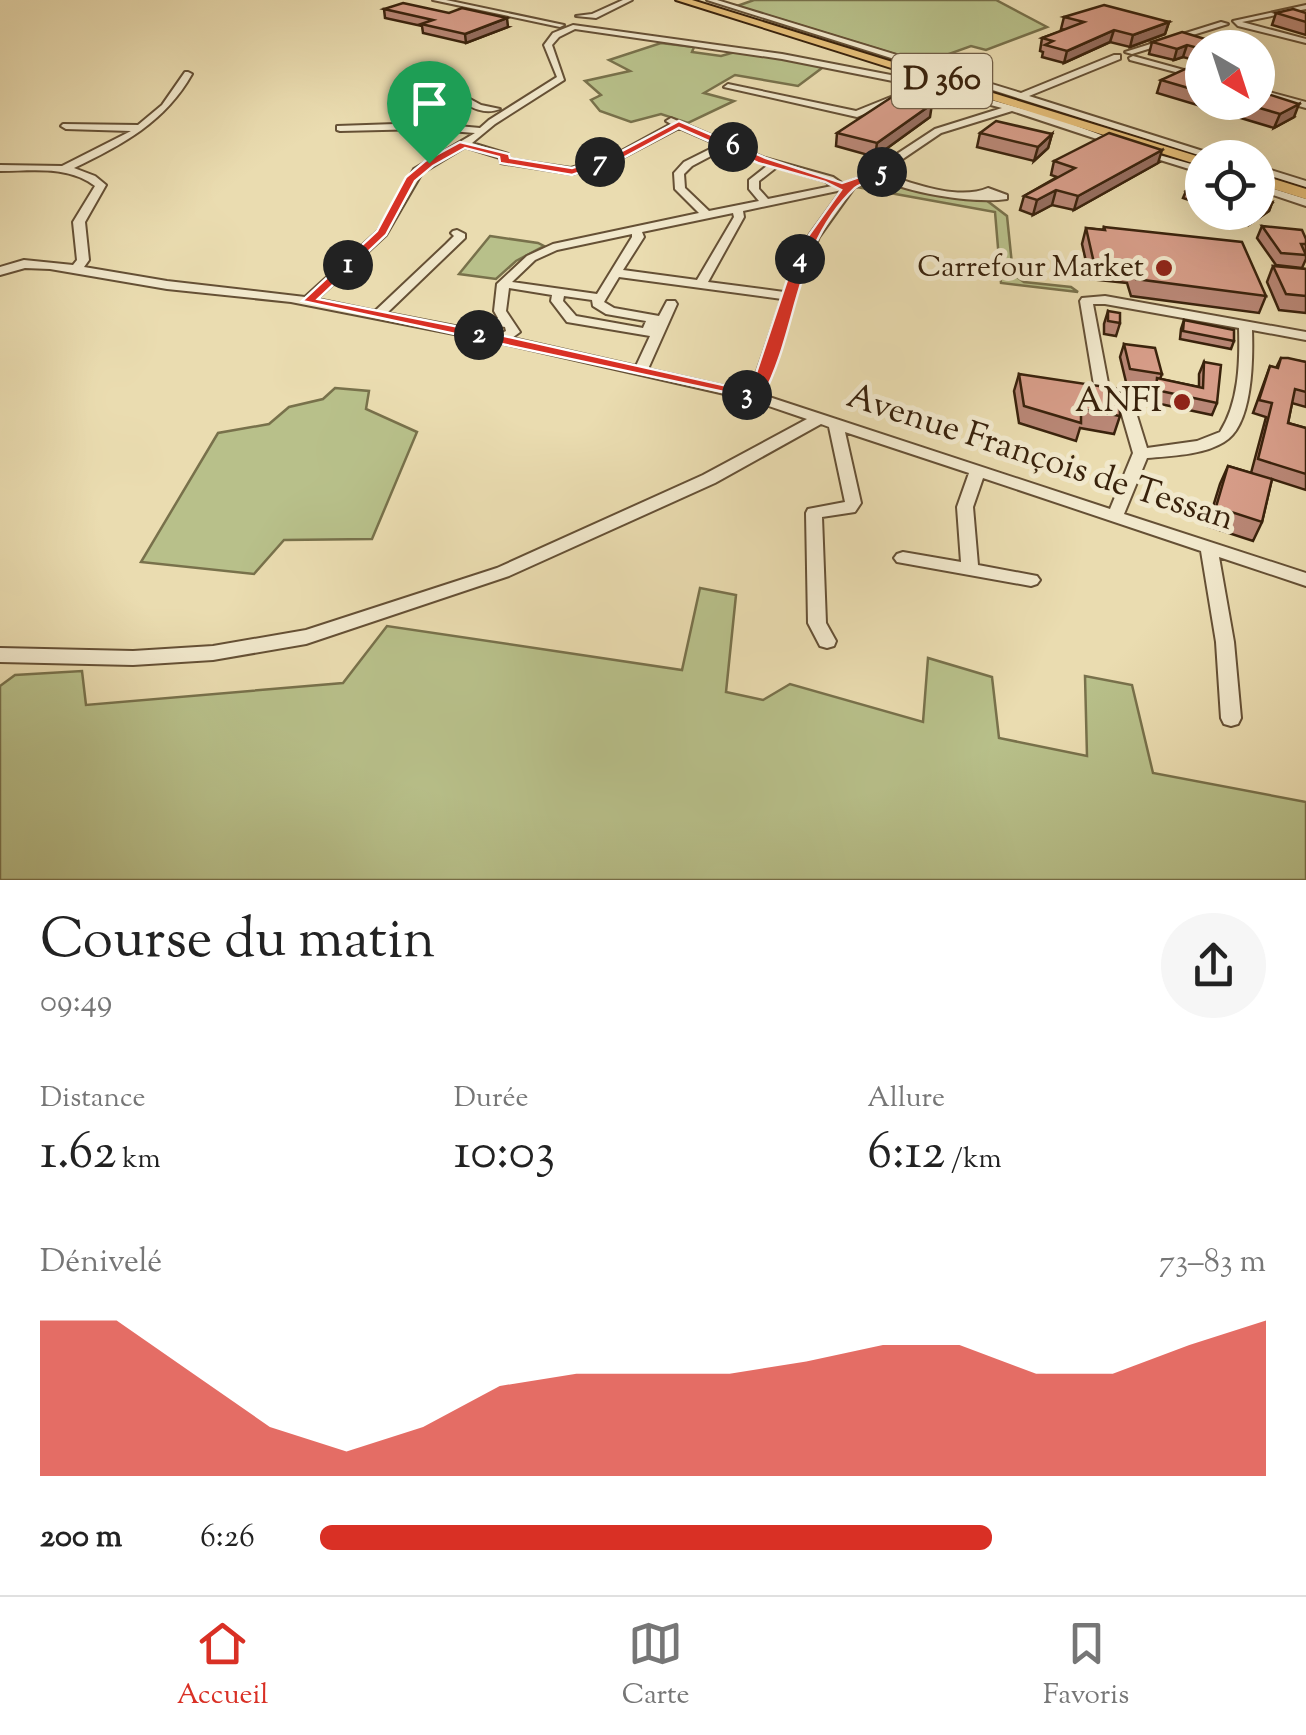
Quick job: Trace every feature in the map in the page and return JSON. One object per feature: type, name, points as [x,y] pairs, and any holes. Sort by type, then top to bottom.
[{"type":"highway","name":"D 360","points":[[681,0],[1185,158]]},
{"type":"highway","name":"D 360","points":[[690,0],[1185,158]]},
{"type":"highway","points":[[1275,179],[1306,189]]},
{"type":"street","points":[[436,0],[546,22],[575,23],[828,64],[928,85],[1185,158]]},
{"type":"street","points":[[575,23],[598,0]]},
{"type":"street","points":[[560,78],[548,45],[556,35],[629,0]]},
{"type":"street","points":[[710,0],[1185,147]]},
{"type":"street","points":[[1029,96],[1117,57],[1224,24],[1306,6]]},
{"type":"street","points":[[1239,23],[1306,41]]},
{"type":"street","points":[[1131,55],[1185,71]]},
{"type":"street","points":[[62,170],[99,154],[141,128],[176,99],[188,74]]},
{"type":"street","points":[[458,95],[479,108],[501,111],[560,78],[573,82]]},
{"type":"street","points":[[728,87],[856,114],[928,85]]},
{"type":"street","points":[[308,301],[382,233],[418,171],[482,131],[508,97]]},
{"type":"street","points":[[1275,97],[1306,105]]},
{"type":"street","points":[[484,329],[505,326],[503,284],[531,258],[553,248],[844,186],[877,174],[938,130],[1012,108]]},
{"type":"street","points":[[464,144],[505,156],[504,161],[567,172],[619,156],[675,122],[776,164],[849,188],[830,208],[802,253],[756,397]]},
{"type":"street","points":[[66,126],[141,128]]},
{"type":"street","points":[[340,128],[429,126],[482,131]]},
{"type":"street","points":[[706,214],[680,188],[679,173],[726,144]]},
{"type":"street","points":[[765,202],[754,189],[754,180],[776,164]]},
{"type":"street","points":[[0,168],[62,170],[90,176],[100,185],[100,192],[78,222],[83,260],[75,271]]},
{"type":"street","points":[[877,174],[919,190],[984,196]]},
{"type":"street","points":[[1275,192],[1306,202]]},
{"type":"street","points":[[701,284],[739,218],[736,208]]},
{"type":"street","points":[[600,303],[638,237],[636,228]]},
{"type":"street","points":[[378,315],[437,261],[460,236],[457,233]]},
{"type":"street","name":"Avenue François de Tessan","points":[[0,271],[24,264],[308,301],[446,330],[505,326],[543,350],[756,397],[1306,580]]},
{"type":"street","points":[[615,272],[788,296]]},
{"type":"street","points":[[503,284],[558,292],[654,318],[647,333],[586,322],[562,311],[558,292]]},
{"type":"street","points":[[1115,516],[1140,453],[1127,406],[1101,385],[1086,301],[1105,300],[1306,336]]},
{"type":"street","points":[[640,372],[671,304]]},
{"type":"street","points":[[1140,453],[1214,441],[1227,433],[1246,370],[1245,327]]},
{"type":"street","points":[[0,655],[133,658],[213,653],[306,636],[503,572],[709,479],[828,420],[853,503],[849,508],[814,513],[818,623],[827,641]]},
{"type":"street","points":[[970,570],[965,507],[978,470]]},
{"type":"street","points":[[1209,546],[1225,642],[1231,718]]},
{"type":"street","points":[[903,558],[1031,580]]},
{"type":"green space","points":[[754,0],[996,0],[1047,27],[986,50],[971,46],[924,63],[737,6]]},
{"type":"green space","points":[[661,43],[694,47],[692,52],[721,56],[735,52],[826,65],[798,86],[735,75],[704,93],[734,101],[688,123],[661,114],[631,122],[600,111],[591,100],[601,95],[585,81],[630,71],[609,60]]},
{"type":"green space","points":[[876,180],[916,191],[986,200],[1007,216],[1013,274],[1024,282],[1071,287],[1078,292],[1001,283],[995,212],[857,187]]},
{"type":"green space","points":[[490,236],[544,246],[516,261],[496,279],[459,274]]},
{"type":"green space","points":[[335,388],[369,391],[366,409],[417,432],[372,539],[284,540],[254,574],[141,562],[218,433],[269,424],[289,407],[323,399]]},
{"type":"green space","points":[[700,588],[736,595],[726,692],[763,700],[790,684],[923,722],[928,658],[992,677],[999,738],[1087,756],[1085,676],[1132,685],[1153,773],[1306,802],[1306,880],[0,880],[0,686],[15,675],[82,671],[86,705],[343,683],[387,626],[682,670]]},
{"type":"building","points":[[403,3],[449,13],[462,8],[507,18],[465,34],[421,24],[433,20],[384,9]]},
{"type":"building","points":[[1104,5],[1169,22],[1133,35],[1114,30],[1067,51],[1045,45],[1053,41],[1042,38],[1084,22],[1064,17]]},
{"type":"building","points":[[1293,9],[1306,13],[1306,22],[1276,13]]},
{"type":"building","points":[[1185,33],[1185,46],[1177,49],[1152,42]]},
{"type":"building","points":[[1185,69],[1185,87],[1161,80]]},
{"type":"building","points":[[895,95],[932,104],[877,143],[837,133]]},
{"type":"building","points":[[1275,96],[1299,104],[1280,114],[1275,113]]},
{"type":"building","points":[[996,121],[1052,134],[1038,147],[980,133]]},
{"type":"building","points":[[1109,133],[1162,150],[1078,196],[1056,190],[1037,200],[1024,196],[1075,168],[1054,161]]},
{"type":"building","points":[[1104,227],[1242,242],[1266,296],[1136,279],[1132,266],[1094,263],[1086,228],[1105,230]]},
{"type":"building","points":[[1265,230],[1302,230],[1306,244],[1301,244],[1306,255],[1281,253]]},
{"type":"building","points":[[1273,266],[1306,269],[1306,296],[1286,294]]},
{"type":"building","points":[[1108,311],[1120,313],[1120,323],[1108,321]]},
{"type":"building","points":[[1184,320],[1234,330],[1234,341],[1183,331]]},
{"type":"building","points":[[1124,344],[1155,348],[1162,374],[1130,369]]},
{"type":"building","points":[[1281,358],[1306,362],[1306,392],[1295,389],[1288,423],[1306,428],[1306,474],[1258,459],[1272,403],[1259,400],[1270,366],[1278,368]]},
{"type":"building","points":[[1204,362],[1221,365],[1217,403],[1156,390],[1157,378],[1203,388]]},
{"type":"building","points":[[1019,374],[1119,389],[1120,416],[1081,409],[1081,423],[1024,406]]},
{"type":"building","points":[[1228,466],[1272,479],[1262,522],[1216,507]]},
{"type":"place","name":"Carrefour Market","points":[[1164,268]]},
{"type":"place","name":"ANFI","points":[[1182,402]]},
{"type":"route","points":[[429,163],[410,180],[382,233],[308,301],[500,339],[756,397],[802,253],[847,186],[871,176],[882,174],[868,170],[866,173],[871,176],[841,187],[829,179],[762,160],[679,124],[659,131],[619,156],[572,172],[504,161],[505,156],[464,144],[429,163]]}]
